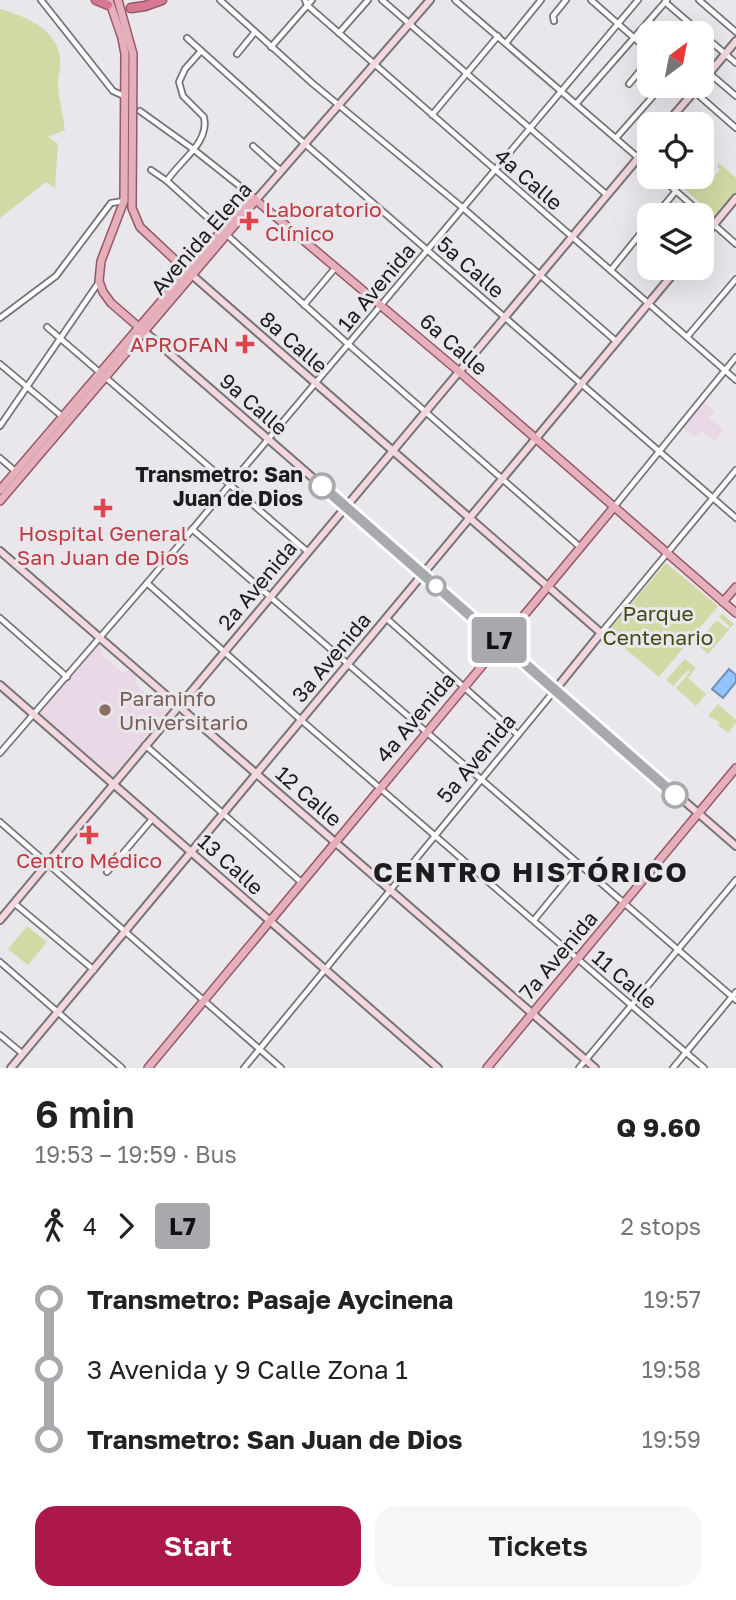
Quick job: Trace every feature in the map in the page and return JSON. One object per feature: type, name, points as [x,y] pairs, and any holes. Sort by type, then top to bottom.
[{"type":"highway","points":[[96,0],[109,3]]},
{"type":"highway","points":[[131,8],[162,0]]},
{"type":"main road","name":"8a Calle","points":[[118,0],[131,38],[133,54],[132,208],[140,227],[189,273]]},
{"type":"main road","points":[[99,281],[101,261],[124,201],[126,96],[122,38],[109,3]]},
{"type":"main road","name":"Avenida Elena","points":[[0,501],[65,419],[254,198]]},
{"type":"main road","name":"6a Calle","points":[[254,198],[381,304],[736,613]]},
{"type":"main road","name":"9a Calle","points":[[99,281],[111,303],[141,329]]},
{"type":"main road","name":"Avenida Elena","points":[[0,490],[19,474]]},
{"type":"main road","name":"4a Avenida","points":[[148,1068],[614,507]]},
{"type":"main road","points":[[723,602],[736,587]]},
{"type":"main road","name":"7a Avenida","points":[[487,1068],[736,768]]},
{"type":"street","points":[[41,0],[113,91],[126,96]]},
{"type":"street","points":[[220,0],[271,47],[617,342]]},
{"type":"street","points":[[271,47],[306,3],[312,0]]},
{"type":"street","points":[[339,34],[368,0]]},
{"type":"street","points":[[382,0],[607,195]]},
{"type":"street","name":"Avenida Elena","points":[[254,198],[281,172],[430,0]]},
{"type":"street","points":[[455,0],[637,157]]},
{"type":"street","points":[[506,43],[541,0]]},
{"type":"street","points":[[554,21],[553,16],[566,0]]},
{"type":"street","points":[[591,0],[637,41]]},
{"type":"street","points":[[699,0],[736,32]]},
{"type":"street","name":"1a Avenida","points":[[0,753],[147,583],[619,24],[635,1]]},
{"type":"street","points":[[576,104],[666,1],[687,21]]},
{"type":"street","name":"4a Calle","points":[[306,3],[736,380]]},
{"type":"street","points":[[237,54],[255,32]]},
{"type":"street","points":[[432,115],[498,36]]},
{"type":"street","name":"5a Calle","points":[[187,38],[305,144],[736,518]]},
{"type":"street","points":[[714,67],[736,41]]},
{"type":"street","points":[[714,45],[736,64]]},
{"type":"street","points":[[167,181],[204,131],[204,117],[183,96],[179,82],[181,75],[201,51]]},
{"type":"street","points":[[629,84],[637,74]]},
{"type":"street","points":[[714,77],[736,96]]},
{"type":"street","points":[[615,138],[651,98]]},
{"type":"street","points":[[676,112],[687,98]]},
{"type":"street","points":[[707,98],[736,128]]},
{"type":"street","name":"6a Calle","points":[[140,111],[254,198]]},
{"type":"street","points":[[253,146],[281,172]]},
{"type":"street","name":"2a Avenida","points":[[0,920],[637,159]]},
{"type":"street","points":[[151,170],[167,181],[580,547]]},
{"type":"street","points":[[674,189],[690,203]]},
{"type":"street","points":[[666,203],[676,191]]},
{"type":"street","points":[[736,198],[714,224],[736,244]]},
{"type":"street","points":[[0,318],[56,276],[111,203],[124,201]]},
{"type":"street","points":[[611,270],[637,238]]},
{"type":"street","points":[[304,305],[337,267]]},
{"type":"street","name":"8a Calle","points":[[189,273],[601,633]]},
{"type":"street","points":[[687,337],[736,279]]},
{"type":"street","name":"3a Avenida","points":[[11,1068],[668,280]]},
{"type":"street","points":[[0,426],[99,281]]},
{"type":"street","points":[[47,327],[308,552]]},
{"type":"street","name":"9a Calle","points":[[141,329],[736,846]]},
{"type":"street","name":"4a Avenida","points":[[614,507],[736,357]]},
{"type":"street","points":[[0,364],[65,419]]},
{"type":"street","points":[[0,458],[19,474]]},
{"type":"street","name":"5a Avenida","points":[[244,1068],[736,470]]},
{"type":"street","points":[[192,529],[677,951],[735,996],[673,1068]]},
{"type":"street","name":"12 Calle","points":[[0,551],[595,1068]]},
{"type":"street","name":"11 Calle","points":[[147,583],[301,720],[704,1068]]},
{"type":"street","points":[[0,618],[67,677]]},
{"type":"street","points":[[386,618],[518,734]]},
{"type":"street","name":"13 Calle","points":[[0,685],[438,1068]]},
{"type":"street","points":[[145,745],[301,882]]},
{"type":"street","points":[[107,872],[153,818]]},
{"type":"street","points":[[1,826],[281,1068]]},
{"type":"street","points":[[534,920],[579,866]]},
{"type":"street","points":[[579,1068],[736,880]]},
{"type":"street","points":[[14,903],[94,970]]},
{"type":"street","points":[[0,962],[122,1068]]},
{"type":"street","points":[[0,1035],[23,1054]]},
{"type":"shaded area","points":[[704,402],[715,411],[709,418],[724,430],[715,441],[701,430],[695,437],[682,427]]},
{"type":"shaded area","name":"Paraninfo Universitario","points":[[99,643],[103,656],[123,673],[130,670],[137,676],[135,684],[157,702],[162,700],[171,707],[112,778],[39,714]]},
{"type":"green space","points":[[0,9],[44,29],[56,44],[60,57],[58,86],[65,130],[48,137],[58,144],[55,188],[46,182],[0,218]]},
{"type":"green space","points":[[719,163],[736,178],[736,193],[715,216],[714,203],[700,203],[685,189],[714,189],[714,176],[720,170],[717,166]]},
{"type":"green space","name":"Parque Centenario","points":[[666,563],[718,606],[659,677],[608,634],[608,631]]},
{"type":"green space","points":[[722,614],[734,624],[708,654],[696,644],[717,620],[728,629],[730,627],[719,617]]},
{"type":"green space","points":[[685,659],[696,668],[688,678],[706,694],[696,706],[676,688],[690,672],[688,670],[673,686],[666,680]]},
{"type":"green space","points":[[718,704],[736,720],[728,733],[717,724],[721,723],[708,716]]},
{"type":"green space","points":[[27,926],[47,942],[28,965],[8,949]]},
{"type":"water","points":[[729,669],[736,675],[736,682],[723,698],[712,689]]},
{"type":"bus line","name":"L7","points":[[322,486],[675,795]]},
{"type":"place","name":"Laboratorio Clínico","points":[[249,221]]},
{"type":"place","name":"APROFAN","points":[[245,344]]},
{"type":"place","name":"Transmetro: San Juan de Dios","points":[[322,486]]},
{"type":"place","name":"Hospital General San Juan de Dios","points":[[103,508]]},
{"type":"place","name":"Paraninfo Universitario","points":[[105,710]]},
{"type":"place","name":"Centro Médico","points":[[89,835]]},
{"type":"district","name":"CENTRO HISTÓRICO","points":[[531,871]]}]
